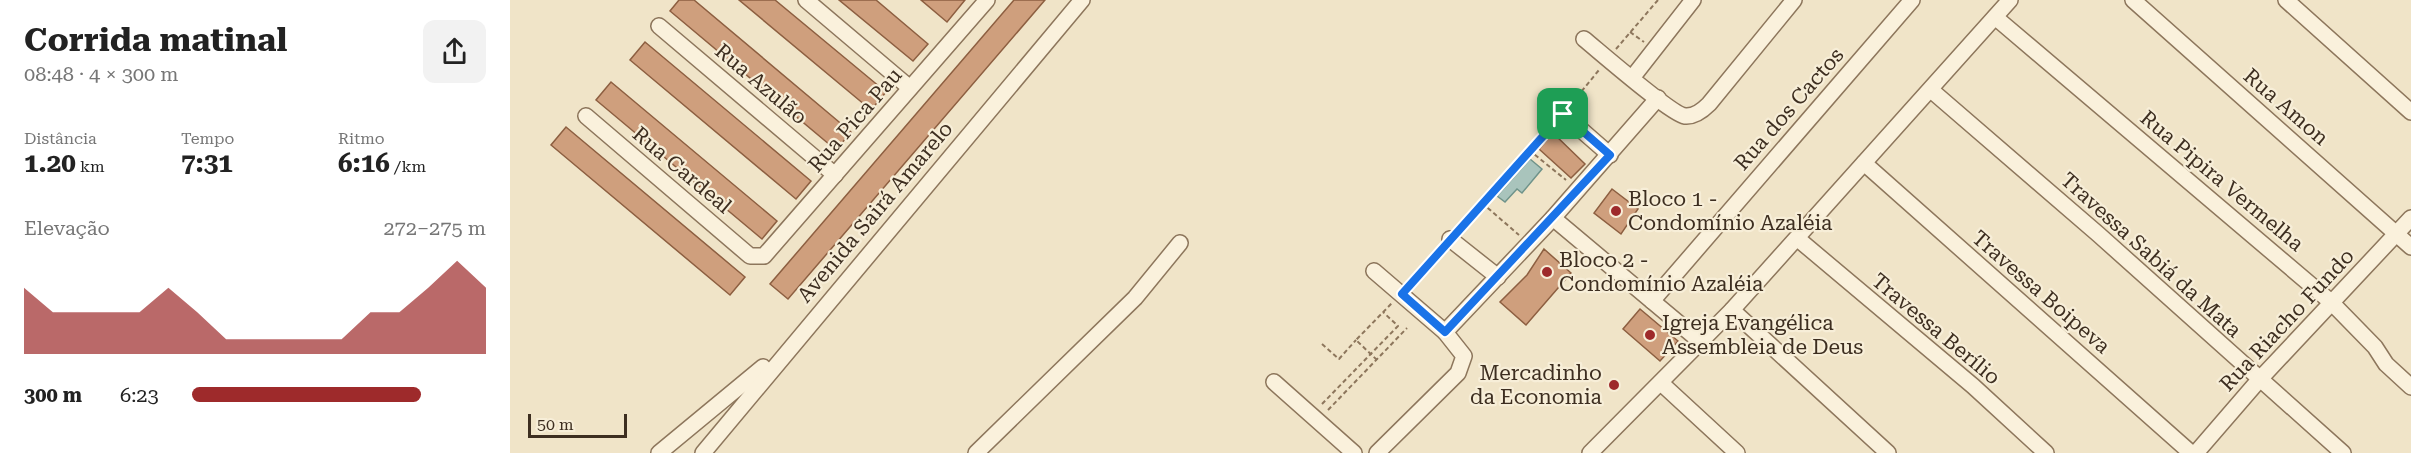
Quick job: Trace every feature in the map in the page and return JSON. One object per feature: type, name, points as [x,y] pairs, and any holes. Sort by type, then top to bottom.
[{"type":"street","points":[[806,0],[910,88]]},
{"type":"street","name":"Rua Pica Pau","points":[[750,256],[764,256],[771,250],[987,0]]},
{"type":"street","name":"Avenida Sairá Amarelo","points":[[702,453],[789,346],[1082,0]]},
{"type":"street","points":[[1632,78],[1693,0]]},
{"type":"street","points":[[1584,39],[1683,116],[1701,111],[1709,104],[1794,0]]},
{"type":"street","name":"Rua dos Cactos","points":[[1652,301],[1912,0]]},
{"type":"street","points":[[1595,451],[1798,239],[2010,0]]},
{"type":"street","name":"Rua Amon","points":[[2133,0],[2411,247]]},
{"type":"street","points":[[2286,0],[2411,112]]},
{"type":"street","name":"Rua Pipira Vermelha","points":[[1995,17],[2331,302],[2375,347],[2385,364],[2411,387]]},
{"type":"street","name":"Rua Azulão","points":[[659,26],[835,175]]},
{"type":"street","name":"Travessa Sabiá da Mata","points":[[1931,90],[2098,234],[2343,453]]},
{"type":"street","points":[[1445,332],[1553,218],[1658,98]]},
{"type":"street","points":[[1563,114],[1610,155]]},
{"type":"street","name":"Rua Cardeal","points":[[586,116],[750,256]]},
{"type":"street","name":"Travessa Boipeva","points":[[1864,163],[2191,453]]},
{"type":"street","points":[[1553,218],[1701,342]]},
{"type":"street","name":"Rua Riacho Fundo","points":[[2196,453],[2259,380],[2411,218]]},
{"type":"street","points":[[1450,238],[1498,277]]},
{"type":"street","name":"Travessa Berílio","points":[[1798,239],[1973,386],[2046,453]]},
{"type":"street","points":[[976,453],[1120,314],[1180,243]]},
{"type":"street","points":[[1374,271],[1445,332],[1464,356],[1458,373],[1377,453]]},
{"type":"street","points":[[1732,310],[1888,453]]},
{"type":"street","points":[[659,453],[789,346]]},
{"type":"street","points":[[1274,382],[1315,411],[1354,453]]},
{"type":"street","points":[[1661,383],[1737,453]]},
{"type":"path","points":[[1322,344],[1339,359],[1402,294],[1563,114],[1658,0]]},
{"type":"path","points":[[1529,150],[1578,190]]},
{"type":"path","points":[[1482,203],[1528,244]]},
{"type":"path","points":[[1315,411],[1398,326],[1383,312]]},
{"type":"path","points":[[1315,411],[1326,412],[1407,328]]},
{"type":"path","points":[[1356,340],[1377,360]]},
{"type":"water","points":[[1530,159],[1542,169],[1522,193],[1517,189],[1505,202],[1497,196]]},
{"type":"building","points":[[679,0],[694,0],[851,132],[836,150],[670,11]]},
{"type":"building","points":[[739,0],[775,0],[886,92],[871,110]]},
{"type":"building","points":[[839,0],[876,0],[928,44],[913,61]]},
{"type":"building","points":[[921,0],[965,0],[947,22]]},
{"type":"building","points":[[1014,0],[1045,0],[788,299],[770,284]]},
{"type":"building","points":[[645,42],[811,181],[796,199],[630,60]]},
{"type":"building","points":[[611,82],[777,221],[762,239],[596,100]]},
{"type":"building","points":[[566,127],[745,277],[730,295],[551,145]]},
{"type":"building","points":[[1553,133],[1585,164],[1571,178],[1539,149]]},
{"type":"building","name":"Bloco 1 - Condomínio Azaléia","points":[[1612,189],[1638,209],[1621,234],[1594,213]]},
{"type":"building","points":[[1544,249],[1571,273],[1526,325],[1500,302],[1527,275]]},
{"type":"building","name":"Igreja Evangélica Assembleia de Deus","points":[[1640,309],[1678,341],[1660,361],[1623,329]]},
{"type":"place","name":"Bloco 1 - Condomínio Azaléia","points":[[1616,211]]},
{"type":"place","name":"Bloco 2 - Condomínio Azaléia","points":[[1547,272]]},
{"type":"place","name":"Igreja Evangélica Assembleia de Deus","points":[[1650,335]]},
{"type":"place","name":"Mercadinho da Economia","points":[[1614,385]]},
{"type":"route","points":[[1563,114],[1610,155],[1445,332],[1402,294],[1563,114]]}]
